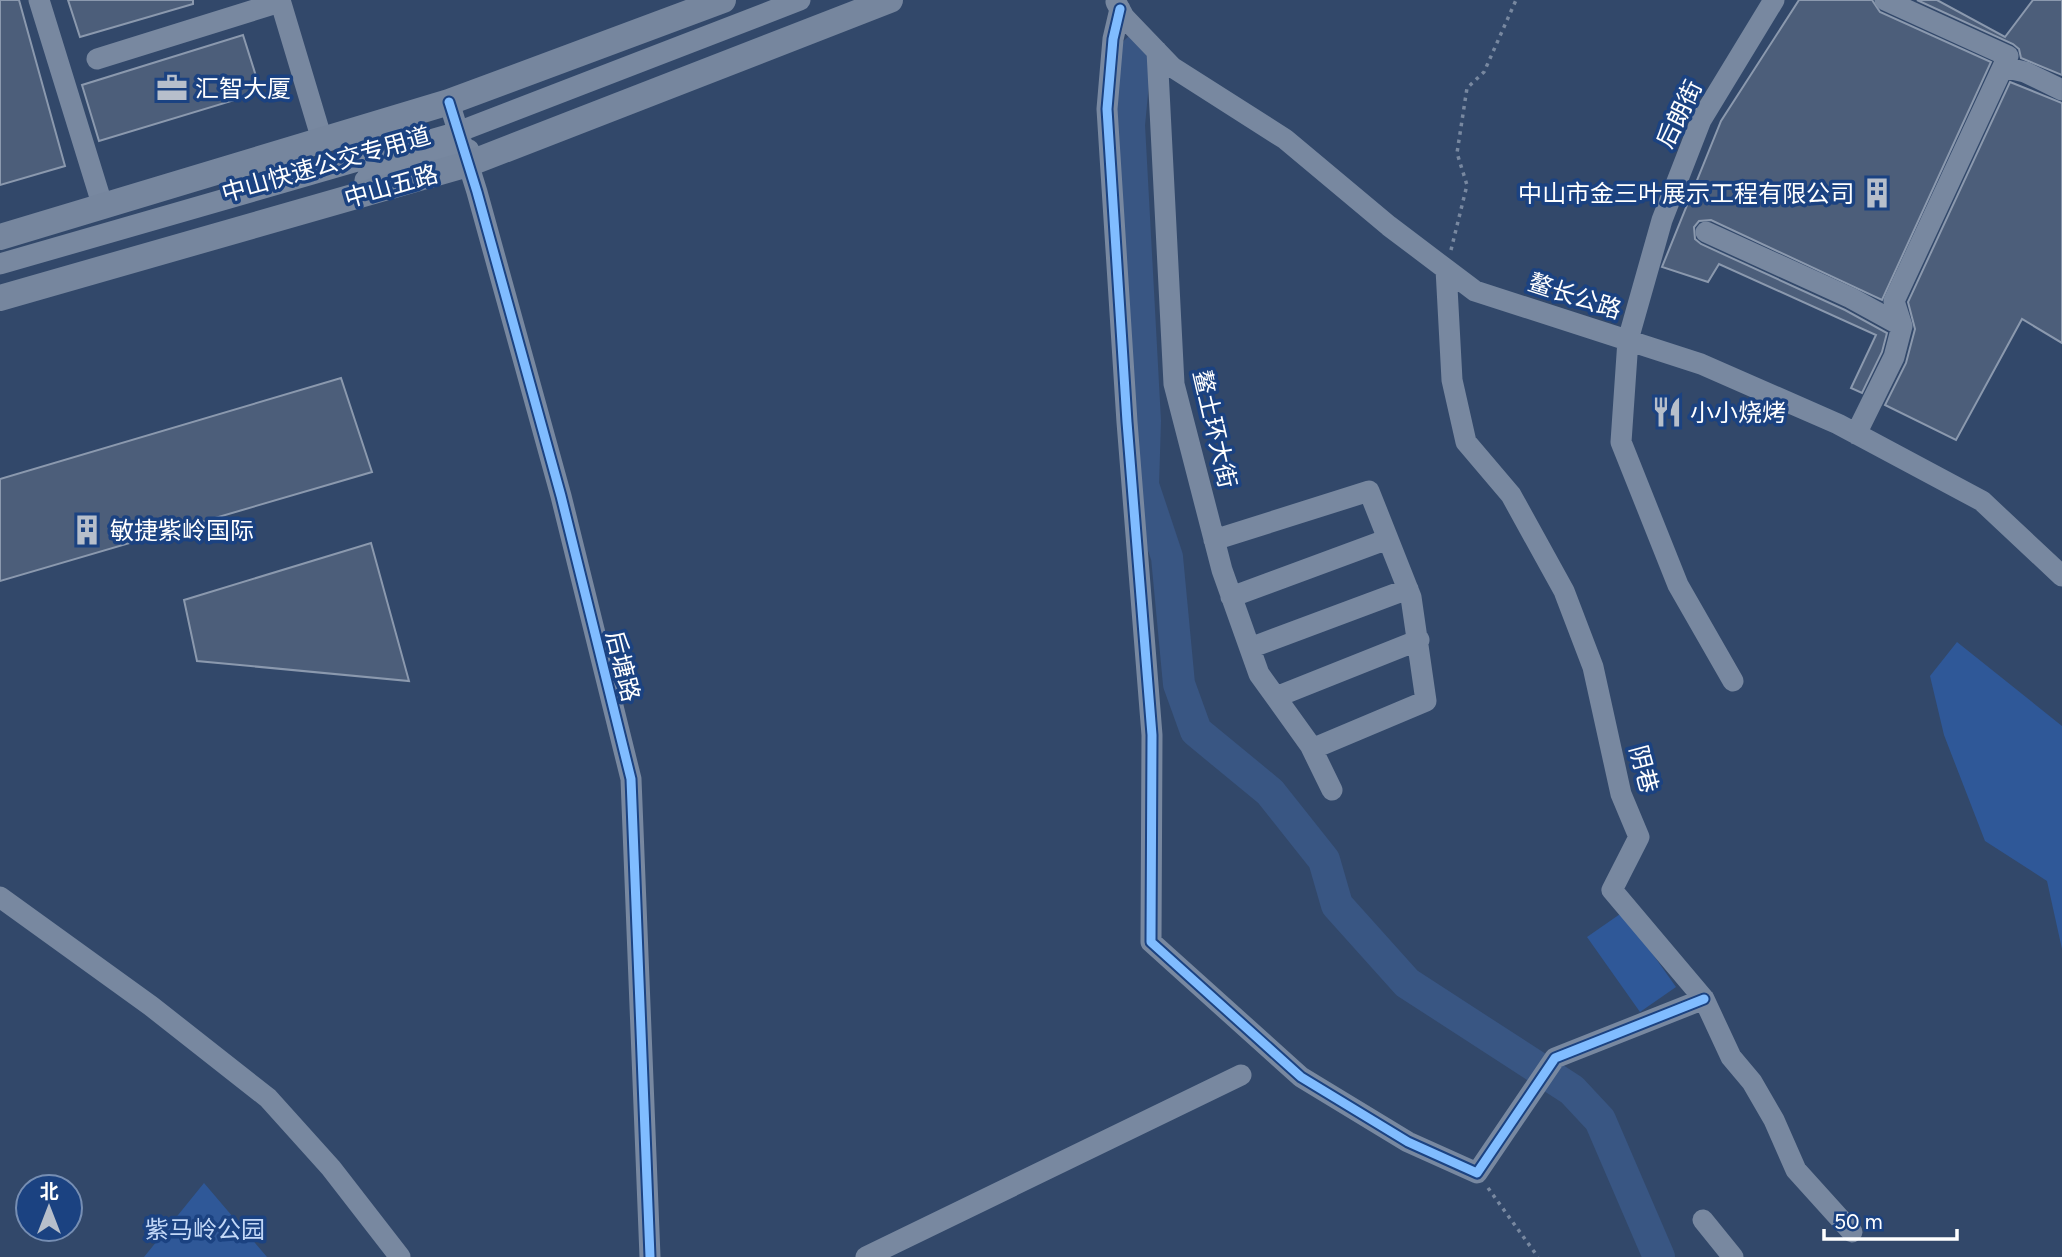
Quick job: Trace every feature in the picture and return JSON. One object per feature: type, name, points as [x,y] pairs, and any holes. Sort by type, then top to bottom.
[{"type":"main road","points":[[0,237],[449,102],[723,0]]},
{"type":"main road","name":"中山五路","points":[[0,298],[464,149],[890,0]]},
{"type":"street","points":[[39,0],[103,207]]},
{"type":"street","name":"中山快速公交专用道","points":[[0,264],[464,149],[800,0]]},
{"type":"street","name":"中山快速公交专用道","points":[[0,285],[464,149],[856,0]]},
{"type":"street","name":"后朗街","points":[[1733,681],[1678,585],[1620,442],[1628,340],[1662,220],[1701,120],[1774,0]]},
{"type":"street","points":[[1856,433],[1894,356],[1902,326],[1894,301],[2008,56],[1885,0]]},
{"type":"street","points":[[97,59],[280,1],[323,141]]},
{"type":"street","points":[[1117,4],[1107,109],[1127,422],[1152,736],[1151,942],[1301,1077],[1408,1142],[1476,1173],[1555,1058],[1704,999]]},
{"type":"street","name":"鳌长公路","points":[[1117,4],[1172,67],[1285,139],[1475,291],[1701,364],[1856,433],[1982,500],[2062,576]]},
{"type":"street","name":"鳌土环大街","points":[[1157,51],[1174,384],[1214,540],[1259,674],[1312,749],[1332,790]]},
{"type":"street","points":[[2003,67],[2025,72],[2062,90]]},
{"type":"street","name":"后塘路","points":[[449,102],[561,496],[631,779],[650,1257]]},
{"type":"street","points":[[1706,232],[1851,298],[1902,326]]},
{"type":"street","name":"阴巷","points":[[1446,269],[1452,380],[1466,442],[1511,495],[1564,591],[1593,667],[1620,794],[1639,837],[1612,890],[1704,999],[1731,1057],[1752,1082],[1774,1120],[1796,1170],[1852,1231]]},
{"type":"street","points":[[1214,540],[1369,491],[1408,589],[1419,640],[1426,701],[1312,749]]},
{"type":"street","points":[[1231,597],[1388,539]]},
{"type":"street","points":[[1250,648],[1408,589]]},
{"type":"street","points":[[1276,697],[1419,640]]},
{"type":"street","points":[[0,897],[151,1006],[268,1098],[331,1168],[400,1257]]},
{"type":"street","points":[[866,1257],[1241,1075]]},
{"type":"street","points":[[1703,1220],[1733,1257]]},
{"type":"path","points":[[1446,269],[1467,185],[1457,153],[1467,88],[1484,72],[1516,0]]},
{"type":"path","points":[[1476,1173],[1538,1257]]},
{"type":"green space","points":[[1957,642],[2062,726],[2062,949],[2047,881],[1985,841],[1944,735],[1930,676]]},
{"type":"green space","points":[[1623,912],[1676,987],[1640,1012],[1587,937]]},
{"type":"green space","name":"紫马岭公园","points":[[204,1183],[267,1257],[144,1257]]},
{"type":"building","points":[[0,0],[19,0],[65,166],[0,185]]},
{"type":"building","points":[[68,0],[193,0],[193,4],[80,37]]},
{"type":"building","points":[[1799,0],[1872,0],[1880,12],[1991,62],[1882,300],[1711,220],[1699,221],[1694,227],[1695,239],[1701,244],[1845,310],[1887,333],[1882,352],[1862,393],[1851,388],[1876,335],[1719,264],[1708,282],[1662,267],[1721,121]]},
{"type":"building","points":[[1917,0],[1937,0],[2005,37],[2033,0],[2062,0],[2062,75],[2021,58],[2019,49],[2013,44]]},
{"type":"building","name":"汇智大厦","points":[[243,35],[261,92],[99,141],[82,85]]},
{"type":"building","points":[[2010,82],[2062,103],[2062,343],[2022,319],[1956,440],[1885,405],[1906,363],[1915,329],[1908,302]]},
{"type":"building","name":"敏捷紫岭国际","points":[[341,378],[372,472],[0,581],[0,479]]},
{"type":"building","points":[[371,543],[409,681],[197,661],[184,600]]},
{"type":"waterway","points":[[1136,51],[1129,125],[1145,421],[1143,485],[1167,557],[1179,684],[1196,731],[1270,792],[1324,860],[1337,905],[1407,983],[1572,1090],[1600,1120],[1659,1257]]},
{"type":"cycle path","points":[[1120,9],[1113,39],[1107,109],[1127,422],[1152,735],[1151,942],[1301,1077],[1408,1142],[1477,1173],[1555,1058],[1704,999]]},
{"type":"cycle path","points":[[449,102],[477,192],[561,496],[631,779],[650,1257]]},
{"type":"place","name":"汇智大厦","points":[[172,88]]},
{"type":"place","name":"中山市金三叶展示工程有限公司","points":[[1877,193]]},
{"type":"place","name":"小小烧烤","points":[[1667,412]]},
{"type":"place","name":"敏捷紫岭国际","points":[[87,530]]}]
